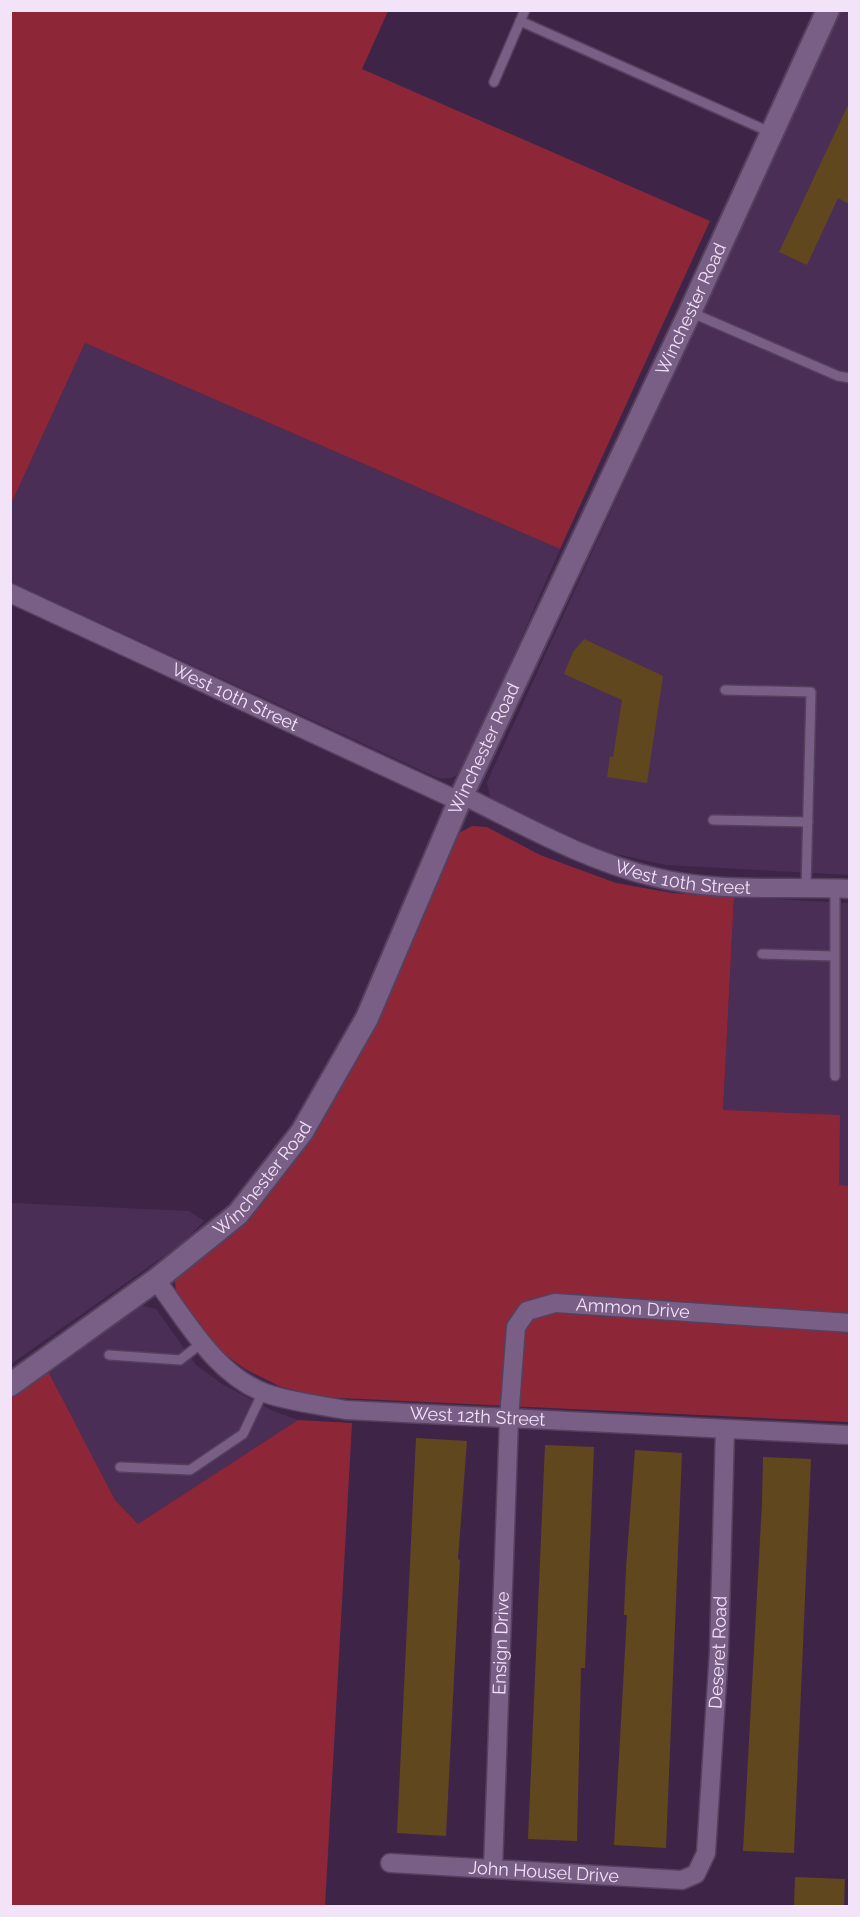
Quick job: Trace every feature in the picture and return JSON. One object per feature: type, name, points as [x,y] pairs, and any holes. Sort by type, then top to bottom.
[{"type":"street","name":"Winchester Road","points":[[10,1385],[156,1280],[238,1214],[302,1132],[367,1018],[461,798],[690,312],[828,10]]},
{"type":"street","name":"West 10th Street","points":[[10,593],[591,857],[655,878],[691,884],[842,889]]},
{"type":"street","name":"West 12th Street","points":[[156,1280],[213,1357],[232,1373],[264,1392],[346,1410],[849,1435]]},
{"type":"street","name":"Ammon Drive","points":[[509,1419],[516,1327],[526,1311],[555,1303],[849,1323]]},
{"type":"street","name":"Ensign Drive","points":[[493,1868],[509,1419]]},
{"type":"street","name":"Deseret Road","points":[[696,1874],[706,1853],[719,1651],[725,1429]]},
{"type":"street","name":"John Housel Drive","points":[[390,1863],[682,1880],[696,1874]]},
{"type":"lane","points":[[494,82],[525,10]]},
{"type":"lane","points":[[520,21],[772,133]]},
{"type":"lane","points":[[690,312],[838,376],[849,378]]},
{"type":"lane","points":[[725,690],[811,692],[806,888]]},
{"type":"lane","points":[[713,820],[808,822]]},
{"type":"lane","points":[[835,1076],[834,956],[842,889]]},
{"type":"lane","points":[[762,954],[834,956]]},
{"type":"lane","points":[[109,1355],[180,1360],[203,1342]]},
{"type":"lane","points":[[120,1467],[190,1470],[243,1434],[264,1392]]},
{"type":"shaded area","points":[[11,10],[388,11],[362,69],[710,221],[560,549],[85,343],[11,504]]},
{"type":"shaded area","points":[[840,11],[849,11],[849,875],[666,865],[608,852],[503,808],[490,797],[487,782]]},
{"type":"shaded area","points":[[85,343],[560,549],[463,771],[451,778],[438,778],[11,582],[11,504]]},
{"type":"shaded area","points":[[472,826],[487,827],[540,855],[616,883],[672,893],[734,897],[723,1110],[840,1115],[839,1185],[850,1186],[849,1422],[320,1397],[279,1386],[245,1369],[218,1349],[176,1295],[175,1280],[224,1238],[274,1187],[313,1138],[349,1075],[459,833]]},
{"type":"shaded area","points":[[734,897],[849,903],[849,1186],[839,1185],[723,1110]]},
{"type":"shaded area","points":[[11,1203],[189,1211],[204,1221],[181,1244],[11,1364]]},
{"type":"shaded area","points":[[140,1305],[156,1309],[196,1365],[222,1384],[271,1410],[298,1420],[138,1524],[115,1500],[47,1369],[129,1308]]},
{"type":"shaded area","points":[[47,1369],[115,1500],[138,1524],[298,1420],[352,1423],[325,1906],[11,1906],[10,1396]]},
{"type":"building","points":[[849,103],[849,204],[838,198],[807,265],[779,252]]},
{"type":"building","points":[[584,639],[663,676],[647,783],[607,777],[610,756],[613,757],[622,700],[564,674],[573,652]]},
{"type":"building","points":[[416,1438],[467,1441],[458,1559],[460,1560],[446,1836],[397,1833]]},
{"type":"building","points":[[545,1445],[594,1447],[585,1668],[581,1668],[577,1841],[528,1839]]},
{"type":"building","points":[[635,1450],[682,1453],[666,1848],[614,1845],[627,1615],[624,1615],[626,1568]]},
{"type":"building","points":[[763,1457],[811,1459],[794,1853],[743,1851]]},
{"type":"building","points":[[795,1877],[845,1879],[844,1906],[794,1906]]}]
